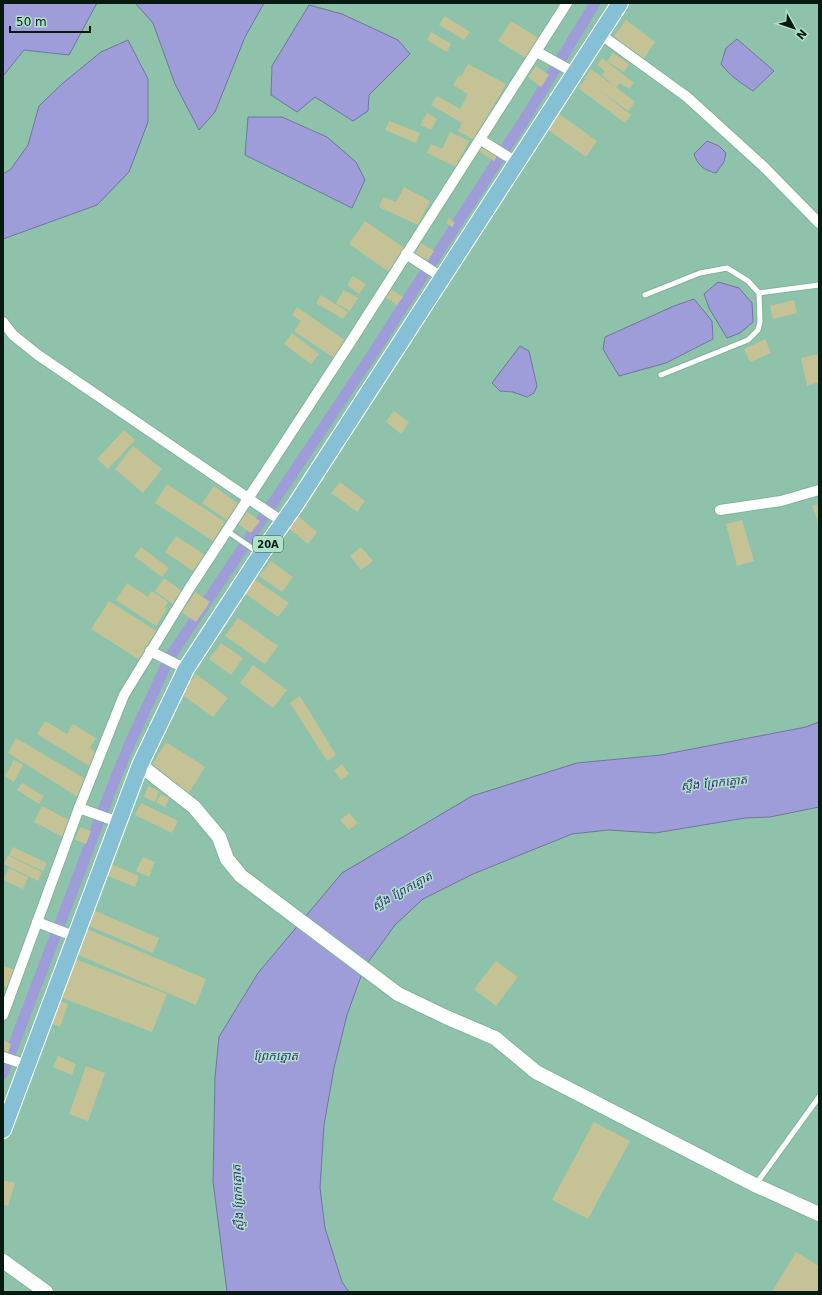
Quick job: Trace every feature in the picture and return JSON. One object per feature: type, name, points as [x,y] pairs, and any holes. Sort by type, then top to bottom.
[{"type":"main road","name":"20A","points":[[5,1119],[76,937],[113,821],[140,765],[179,666],[254,550],[283,522],[518,163],[620,3]]},
{"type":"street","points":[[3,1015],[37,922],[84,810],[124,696],[154,653],[189,589],[231,534],[250,501],[406,254],[484,142],[567,3]]},
{"type":"street","points":[[600,34],[687,97],[763,166],[819,223]]},
{"type":"street","points":[[537,52],[575,73]]},
{"type":"street","points":[[484,142],[518,163]]},
{"type":"street","points":[[406,254],[443,278]]},
{"type":"street","points":[[3,322],[13,335],[38,355],[250,501],[283,522]]},
{"type":"street","points":[[720,510],[781,501],[819,490]]},
{"type":"street","points":[[154,653],[179,666]]},
{"type":"street","points":[[140,765],[194,807],[219,837],[227,859],[241,876],[398,994],[495,1038],[536,1072],[755,1185],[819,1214]]},
{"type":"street","points":[[84,810],[113,821]]},
{"type":"street","points":[[37,922],[76,937]]},
{"type":"street","points":[[3,1057],[27,1065]]},
{"type":"street","points":[[3,1261],[46,1292]]},
{"type":"lane","points":[[645,296],[700,273],[726,268],[748,281],[759,293],[760,322],[758,330],[748,340],[661,375]]},
{"type":"lane","points":[[759,293],[819,285]]},
{"type":"lane","points":[[231,534],[254,550]]},
{"type":"lane","points":[[755,1185],[819,1097]]},
{"type":"green space","points":[[3,3],[819,3],[819,1292],[3,1292]]},
{"type":"water","points":[[3,3],[97,3],[69,55],[24,50],[3,76]]},
{"type":"water","points":[[135,3],[264,3],[245,37],[215,112],[199,130],[175,84],[153,23]]},
{"type":"water","points":[[309,5],[342,14],[398,40],[410,54],[369,95],[368,111],[353,121],[315,97],[297,112],[271,95],[272,66]]},
{"type":"water","points":[[737,39],[774,71],[753,91],[732,76],[721,64],[726,48]]},
{"type":"water","points":[[128,40],[148,79],[148,122],[129,172],[97,205],[3,239],[3,174],[11,169],[28,145],[39,106],[63,83],[101,52]]},
{"type":"water","points":[[248,117],[282,117],[327,137],[356,162],[365,180],[352,208],[245,155]]},
{"type":"water","points":[[707,141],[719,146],[726,153],[724,162],[716,173],[702,167],[697,162],[694,154]]},
{"type":"water","points":[[718,282],[739,288],[752,303],[753,322],[740,333],[727,338],[709,308],[704,294]]},
{"type":"water","points":[[694,299],[712,321],[713,339],[666,363],[619,376],[603,349],[605,337],[674,306]]},
{"type":"water","points":[[520,346],[529,351],[537,386],[534,393],[527,397],[513,392],[500,391],[492,383]]},
{"type":"water","name":"ព្រែកត្នោត","points":[[819,722],[819,807],[770,817],[745,818],[655,833],[608,830],[572,834],[473,874],[423,899],[395,925],[364,968],[347,1015],[334,1068],[324,1125],[320,1188],[325,1228],[342,1282],[349,1292],[227,1292],[213,1181],[215,1077],[219,1037],[258,973],[342,873],[472,796],[577,763],[661,755],[806,727]]},
{"type":"building","points":[[445,16],[470,32],[464,40],[439,25]]},
{"type":"building","points":[[626,20],[655,42],[642,61],[612,39]]},
{"type":"building","points":[[511,21],[540,39],[528,59],[498,41]]},
{"type":"building","points":[[431,32],[451,44],[447,52],[427,40]]},
{"type":"building","points":[[613,53],[629,64],[624,72],[607,61]]},
{"type":"building","points":[[602,58],[634,83],[629,89],[620,83],[616,87],[635,102],[628,111],[594,86],[631,115],[625,123],[578,88],[586,79],[585,78],[591,69],[614,86],[602,75],[605,71],[597,65]]},
{"type":"building","points":[[468,64],[506,84],[474,140],[458,131],[462,123],[431,105],[437,96],[460,109],[468,94],[453,85],[459,75],[461,77]]},
{"type":"building","points":[[536,66],[549,75],[541,87],[528,77]]},
{"type":"building","points":[[427,113],[437,119],[431,130],[420,125]]},
{"type":"building","points":[[558,113],[597,141],[586,157],[547,129]]},
{"type":"building","points":[[389,121],[420,133],[416,143],[385,130]]},
{"type":"building","points":[[450,132],[469,141],[456,167],[427,153],[431,144],[442,149]]},
{"type":"building","points":[[483,146],[497,156],[494,161],[479,151]]},
{"type":"building","points":[[404,187],[430,201],[418,225],[379,207],[383,197],[396,202]]},
{"type":"building","points":[[449,218],[455,223],[452,227],[446,223]]},
{"type":"building","points":[[365,221],[406,249],[389,272],[349,244]]},
{"type":"building","points":[[421,243],[434,251],[426,263],[414,256]]},
{"type":"building","points":[[353,276],[366,284],[359,294],[347,285]]},
{"type":"building","points":[[391,289],[403,297],[397,305],[385,297]]},
{"type":"building","points":[[344,290],[358,298],[350,311],[336,303]]},
{"type":"building","points":[[321,295],[348,312],[343,319],[316,303]]},
{"type":"building","points":[[794,300],[797,313],[773,319],[770,306]]},
{"type":"building","points":[[297,307],[346,341],[334,358],[294,331],[301,321],[292,315]]},
{"type":"building","points":[[292,333],[319,354],[311,364],[284,344]]},
{"type":"building","points":[[765,339],[771,353],[750,362],[744,349]]},
{"type":"building","points":[[819,354],[819,382],[807,386],[801,358]]},
{"type":"building","points":[[394,411],[409,422],[401,434],[386,422]]},
{"type":"building","points":[[124,430],[135,440],[108,469],[97,459]]},
{"type":"building","points":[[133,446],[162,469],[143,493],[115,469]]},
{"type":"building","points":[[340,482],[365,501],[357,512],[331,493]]},
{"type":"building","points":[[167,484],[225,522],[213,541],[155,503]]},
{"type":"building","points":[[214,486],[238,504],[227,520],[202,503]]},
{"type":"building","points":[[819,504],[819,525],[812,506]]},
{"type":"building","points":[[247,512],[260,521],[251,533],[238,524]]},
{"type":"building","points":[[298,516],[317,532],[308,544],[288,528]]},
{"type":"building","points":[[742,520],[754,561],[737,566],[726,524]]},
{"type":"building","points":[[176,536],[205,555],[193,571],[165,552]]},
{"type":"building","points":[[141,547],[169,568],[162,577],[134,556]]},
{"type":"building","points":[[361,547],[373,561],[361,570],[350,556]]},
{"type":"building","points":[[271,561],[293,577],[282,592],[259,576]]},
{"type":"building","points":[[164,578],[182,591],[173,604],[155,591]]},
{"type":"building","points":[[253,578],[289,603],[278,617],[243,592]]},
{"type":"building","points":[[127,583],[148,597],[151,591],[168,602],[164,608],[167,609],[156,626],[116,600]]},
{"type":"building","points":[[195,592],[210,602],[196,622],[181,612]]},
{"type":"building","points":[[109,601],[158,632],[140,660],[91,629]]},
{"type":"building","points":[[238,618],[278,646],[265,664],[225,636]]},
{"type":"building","points":[[221,643],[243,658],[231,675],[209,659]]},
{"type":"building","points":[[253,665],[287,690],[273,708],[240,683]]},
{"type":"building","points":[[196,674],[228,698],[213,717],[181,694]]},
{"type":"building","points":[[300,696],[336,755],[327,761],[290,703]]},
{"type":"building","points":[[45,721],[67,734],[73,724],[96,738],[90,748],[98,754],[91,767],[37,734]]},
{"type":"building","points":[[16,738],[87,780],[78,797],[8,753]]},
{"type":"building","points":[[166,742],[205,767],[187,796],[148,771]]},
{"type":"building","points":[[14,760],[23,765],[14,782],[5,776]]},
{"type":"building","points":[[342,764],[349,774],[341,780],[334,771]]},
{"type":"building","points":[[22,783],[44,796],[39,804],[17,790]]},
{"type":"building","points":[[148,786],[159,791],[155,802],[144,797]]},
{"type":"building","points":[[161,794],[169,798],[165,807],[156,802]]},
{"type":"building","points":[[141,803],[178,821],[172,833],[135,815]]},
{"type":"building","points":[[42,806],[71,821],[63,837],[34,822]]},
{"type":"building","points":[[349,813],[358,823],[349,830],[340,820]]},
{"type":"building","points":[[80,827],[91,831],[86,844],[75,840]]},
{"type":"building","points":[[13,847],[47,863],[43,871],[9,855]]},
{"type":"building","points":[[8,855],[42,872],[38,881],[4,864]]},
{"type":"building","points":[[143,857],[155,862],[149,877],[136,871]]},
{"type":"building","points":[[111,864],[139,876],[135,887],[106,875]]},
{"type":"building","points":[[9,868],[28,877],[23,889],[3,880]]},
{"type":"building","points":[[93,910],[159,938],[153,953],[87,925]]},
{"type":"building","points":[[87,929],[206,979],[196,1005],[76,954]]},
{"type":"building","points":[[75,959],[167,994],[152,1032],[60,997]]},
{"type":"building","points":[[496,961],[518,977],[496,1006],[474,989]]},
{"type":"building","points":[[3,966],[16,970],[9,988],[3,986]]},
{"type":"building","points":[[57,1000],[68,1004],[60,1027],[50,1023]]},
{"type":"building","points":[[3,1040],[11,1044],[7,1056],[3,1054]]},
{"type":"building","points":[[58,1056],[76,1064],[72,1075],[53,1067]]},
{"type":"building","points":[[86,1066],[105,1073],[88,1121],[69,1114]]},
{"type":"building","points":[[594,1122],[630,1141],[588,1219],[552,1200]]},
{"type":"building","points":[[3,1180],[15,1183],[8,1206],[3,1204]]},
{"type":"building","points":[[796,1252],[819,1266],[819,1292],[772,1292]]},
{"type":"waterway","points":[[3,1073],[112,787],[130,743],[170,657],[371,356],[526,117],[595,3]]},
{"type":"water label","name":"ស្ទឹង ព្រែកត្នោត","points":[[714,783]]},
{"type":"water label","name":"ស្ទឹង ព្រែកត្នោត","points":[[402,891]]},
{"type":"water label","name":"ស្ទឹង ព្រែកត្នោត","points":[[238,1198]]}]
